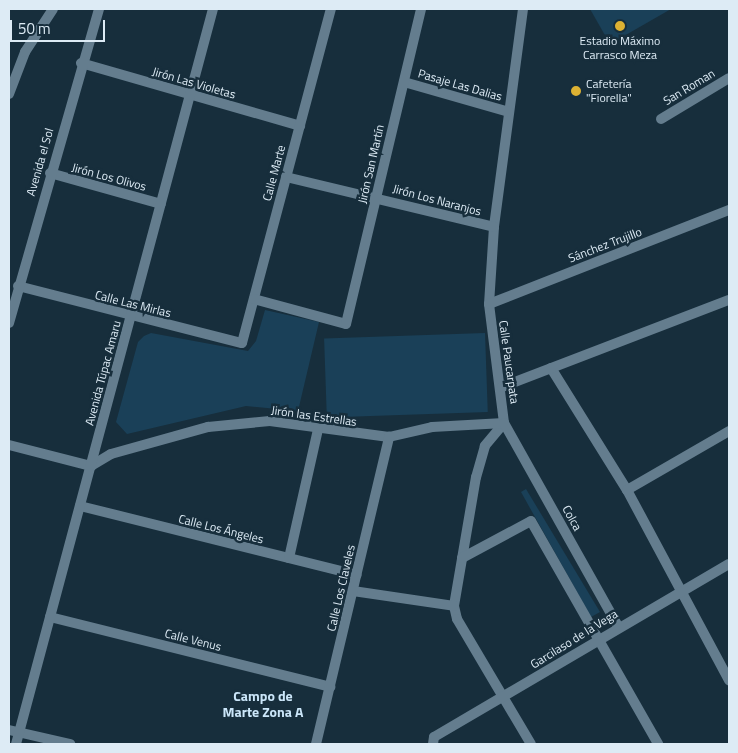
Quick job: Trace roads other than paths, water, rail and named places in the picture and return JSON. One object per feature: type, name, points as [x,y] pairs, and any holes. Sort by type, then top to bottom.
[{"type":"street","points":[[9,94],[25,52],[53,9]]},
{"type":"street","name":"Avenida el Sol","points":[[9,323],[81,63],[99,9]]},
{"type":"street","name":"Avenida Túpac Amaru","points":[[16,744],[14,732],[50,617],[212,9]]},
{"type":"street","name":"Calle Marte","points":[[242,343],[330,9]]},
{"type":"street","name":"Jirón San Martín","points":[[254,299],[346,324],[421,9]]},
{"type":"street","name":"Calle Paucarpata","points":[[454,606],[485,446],[504,423],[502,387],[489,304],[494,227],[524,9]]},
{"type":"street","name":"Jirón Las Violetas","points":[[81,63],[300,126]]},
{"type":"street","name":"San Roman","points":[[661,118],[729,78]]},
{"type":"street","name":"Pasaje Las Dalias","points":[[404,82],[509,112]]},
{"type":"street","name":"Jirón Los Olivos","points":[[50,173],[161,204]]},
{"type":"street","name":"Jirón Los Naranjos","points":[[286,177],[376,197],[494,227]]},
{"type":"street","name":"Sánchez Trujillo","points":[[489,304],[729,210]]},
{"type":"street","name":"Calle Las Mirlas","points":[[18,286],[130,317],[242,343]]},
{"type":"street","points":[[502,387],[729,300]]},
{"type":"street","points":[[552,368],[627,490],[679,591],[729,680]]},
{"type":"street","name":"Jirón las Estrellas","points":[[91,466],[112,454],[208,427],[270,421],[389,438],[432,428],[504,423]]},
{"type":"street","name":"Colca","points":[[504,423],[618,626]]},
{"type":"street","points":[[289,558],[318,429]]},
{"type":"street","points":[[627,490],[729,431]]},
{"type":"street","name":"Calle Los Claveles","points":[[316,744],[389,438]]},
{"type":"street","points":[[9,445],[91,466]]},
{"type":"street","name":"Calle Los Ángeles","points":[[80,506],[357,575]]},
{"type":"street","points":[[462,558],[531,521],[597,641],[658,744]]},
{"type":"street","name":"Garcilaso de la Vega","points":[[434,741],[597,641],[618,626],[729,564]]},
{"type":"street","points":[[353,591],[454,606],[503,697],[531,744]]},
{"type":"street","name":"Calle Venus","points":[[50,617],[330,687]]},
{"type":"street","points":[[14,732],[70,744]]},
{"type":"place","name":"Estadio Máximo Carrasco Meza","points":[[620,26]]},
{"type":"place","name":"Cafetería \"Fiorella\"","points":[[576,91]]},
{"type":"district","name":"Campo de Marte Zona A","points":[[263,704]]}]
